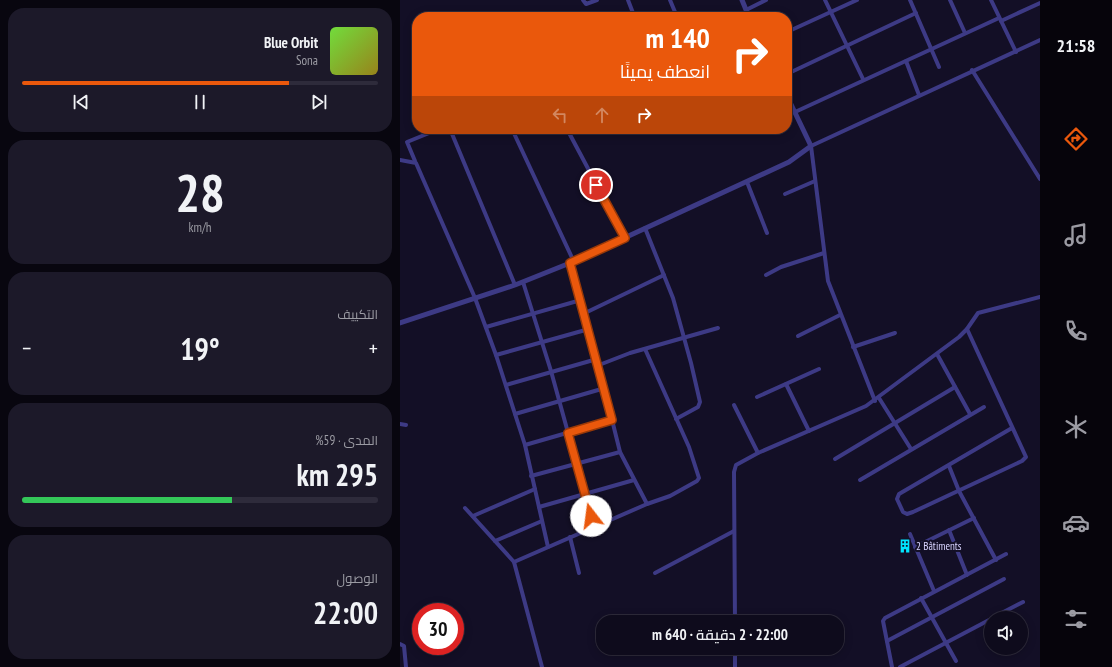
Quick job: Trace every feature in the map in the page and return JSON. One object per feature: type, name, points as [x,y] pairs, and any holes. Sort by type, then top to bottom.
[{"type":"street","points":[[583,0],[586,4],[597,0]]},
{"type":"street","points":[[628,0],[634,12]]},
{"type":"street","points":[[670,0],[675,12]]},
{"type":"street","points":[[742,0],[746,10],[766,0]]},
{"type":"street","points":[[825,0],[863,79]]},
{"type":"street","points":[[792,30],[857,0]]},
{"type":"street","points":[[910,0],[939,68]]},
{"type":"street","points":[[950,0],[965,33]]},
{"type":"street","points":[[991,0],[1016,52]]},
{"type":"street","points":[[792,109],[906,61],[965,33],[1040,3]]},
{"type":"street","points":[[792,72],[916,13]]},
{"type":"street","points":[[400,323],[515,285],[572,262],[747,182],[789,162],[811,146],[972,70],[1016,52],[1040,40]]},
{"type":"street","points":[[906,61],[919,95]]},
{"type":"street","points":[[972,70],[1040,180]]},
{"type":"street","points":[[792,111],[811,146],[828,280],[840,315],[874,401]]},
{"type":"street","points":[[427,134],[407,142],[475,298],[496,355],[525,445],[548,547]]},
{"type":"street","points":[[452,134],[515,285]]},
{"type":"street","points":[[514,134],[572,262],[620,452],[646,504]]},
{"type":"street","points":[[570,134],[625,238]]},
{"type":"street","points":[[400,160],[415,161]]},
{"type":"street","points":[[785,194],[815,181]]},
{"type":"street","points":[[747,182],[767,233]]},
{"type":"street","points":[[645,228],[673,298],[691,363],[700,406],[676,418]]},
{"type":"street","points":[[766,275],[781,267],[824,253]]},
{"type":"street","points":[[585,313],[664,275]]},
{"type":"street","points":[[523,282],[560,402],[594,527]]},
{"type":"street","points":[[735,615],[735,468],[738,463],[879,398],[968,329],[978,313],[1040,297]]},
{"type":"street","points":[[486,327],[581,300]]},
{"type":"street","points":[[798,336],[840,315]]},
{"type":"street","points":[[599,365],[645,349],[718,328]]},
{"type":"street","points":[[496,355],[589,329]]},
{"type":"street","points":[[968,329],[1025,454],[1024,459],[959,491],[907,514],[903,512],[897,500],[899,494],[1012,428]]},
{"type":"street","points":[[853,347],[895,333]]},
{"type":"street","points":[[514,562],[646,504],[670,496],[697,481],[699,478],[698,468],[645,349]]},
{"type":"street","points":[[937,354],[970,414]]},
{"type":"street","points":[[506,385],[597,359]]},
{"type":"street","points":[[757,397],[819,369]]},
{"type":"street","points":[[786,384],[809,431]]},
{"type":"street","points":[[835,459],[955,387]]},
{"type":"street","points":[[515,414],[605,388]]},
{"type":"street","points":[[879,398],[910,449]]},
{"type":"street","points":[[734,405],[758,453]]},
{"type":"street","points":[[860,480],[910,449],[984,407]]},
{"type":"street","points":[[525,445],[612,420]]},
{"type":"street","points":[[400,424],[406,425]]},
{"type":"street","points":[[532,476],[620,452]]},
{"type":"street","points":[[949,466],[959,491],[996,560]]},
{"type":"street","points":[[539,507],[634,480]]},
{"type":"street","points":[[473,516],[535,489]]},
{"type":"street","points":[[465,508],[514,562],[542,667]]},
{"type":"street","points":[[915,547],[974,518]]},
{"type":"street","points":[[495,541],[542,521]]},
{"type":"street","points":[[949,530],[967,575]]},
{"type":"street","points":[[655,573],[734,531]]},
{"type":"street","points":[[910,534],[934,591]]},
{"type":"street","points":[[570,537],[579,573]]},
{"type":"street","points":[[892,667],[884,620],[921,598],[1006,554]]},
{"type":"street","points":[[887,641],[1004,579]]},
{"type":"street","points":[[921,598],[944,643],[956,662]]},
{"type":"street","points":[[1006,611],[1023,602]]},
{"type":"street","points":[[900,667],[984,622]]},
{"type":"street","points":[[400,644],[404,646],[406,650],[406,667]]},
{"type":"street","points":[[735,655],[735,667]]},
{"type":"place","name":"2 Bâtiments","points":[[905,546]]},
{"type":"route","points":[[591,516],[568,433],[612,420],[587,319],[570,263],[625,238],[596,185]]}]
